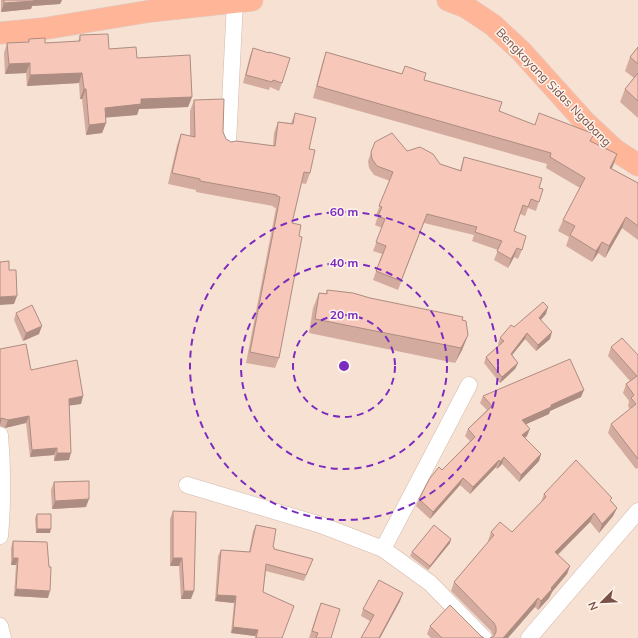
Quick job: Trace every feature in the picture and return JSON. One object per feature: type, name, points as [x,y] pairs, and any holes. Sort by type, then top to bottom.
[{"type":"highway","name":"Bengkayang Sidas Ngabang","points":[[448,0],[466,8],[493,25],[521,51],[585,122],[616,150],[638,165]]},
{"type":"highway","points":[[0,33],[42,29],[152,11],[244,1]]},
{"type":"street","points":[[228,143],[244,1]]},
{"type":"street","points":[[382,548],[469,384]]},
{"type":"street","points":[[0,435],[2,453],[3,505],[0,536]]},
{"type":"street","points":[[187,485],[321,525],[382,548],[430,583],[484,638]]},
{"type":"street","points":[[529,638],[638,511]]},
{"type":"street","points":[[0,626],[3,638]]},
{"type":"shaded area","points":[[0,0],[638,0],[638,638],[0,638]]},
{"type":"building","points":[[4,0],[34,0],[34,1],[4,3]]},
{"type":"building","points":[[108,34],[109,49],[136,47],[137,58],[190,55],[192,97],[141,99],[141,104],[105,108],[106,123],[89,125],[86,89],[84,89],[82,73],[30,75],[30,63],[9,64],[7,43],[29,42],[29,39],[45,38],[45,43],[80,41],[80,35]]},
{"type":"building","points":[[638,47],[638,64],[630,57]]},
{"type":"building","points":[[253,48],[290,58],[282,83],[246,75]]},
{"type":"building","points":[[326,52],[402,74],[405,66],[426,73],[424,80],[502,102],[499,111],[535,125],[539,113],[594,134],[590,141],[617,154],[610,168],[638,183],[638,226],[626,217],[609,246],[602,242],[596,251],[570,235],[575,226],[563,220],[585,178],[550,157],[551,153],[317,86]]},
{"type":"building","points":[[638,73],[638,101],[625,89]]},
{"type":"building","points":[[224,99],[223,132],[226,139],[231,142],[236,141],[275,146],[278,122],[293,124],[295,113],[316,118],[309,149],[315,150],[310,173],[304,172],[292,223],[301,225],[299,236],[302,237],[279,358],[250,352],[280,197],[277,195],[200,181],[200,179],[172,173],[181,134],[195,137],[194,100]]},
{"type":"building","points":[[392,133],[407,151],[420,147],[433,154],[440,164],[461,171],[464,157],[542,178],[539,188],[543,189],[539,202],[531,199],[528,207],[523,205],[514,231],[526,236],[522,250],[517,248],[511,259],[497,251],[502,241],[475,232],[477,227],[427,214],[401,281],[376,271],[386,246],[376,242],[385,219],[378,216],[382,207],[379,206],[393,172],[377,166],[372,159],[371,152],[375,142]]},
{"type":"building","points":[[9,261],[9,270],[16,270],[17,296],[0,297],[0,262]]},
{"type":"building","points":[[327,290],[353,293],[370,298],[463,317],[462,320],[466,321],[468,335],[461,348],[315,319],[319,293],[327,294]]},
{"type":"building","points":[[543,302],[548,307],[539,318],[552,332],[538,345],[527,333],[511,354],[518,363],[502,377],[486,357],[504,341],[500,338],[511,325],[514,327]]},
{"type":"building","points":[[32,305],[42,326],[26,333],[16,313]]},
{"type":"building","points":[[622,338],[638,355],[638,459],[611,424],[636,404],[631,398],[634,395],[626,384],[637,376],[611,347]]},
{"type":"building","points":[[26,344],[31,370],[77,360],[83,396],[69,399],[71,453],[57,453],[57,448],[32,450],[29,416],[8,420],[2,418],[0,419],[0,349]]},
{"type":"building","points":[[570,359],[584,390],[522,420],[530,429],[522,435],[541,454],[521,475],[504,457],[500,462],[499,460],[473,487],[463,478],[433,512],[419,499],[430,478],[439,467],[442,470],[475,437],[468,429],[492,406],[483,396]]},
{"type":"building","points":[[576,460],[612,498],[610,500],[617,508],[602,524],[594,513],[555,552],[570,566],[541,601],[538,598],[503,638],[490,638],[494,636],[496,632],[494,623],[454,582],[494,535],[491,532],[500,522],[512,532],[546,497],[544,494]]},
{"type":"building","points":[[89,481],[89,499],[55,501],[54,482]]},
{"type":"building","points":[[173,511],[196,512],[194,591],[184,591],[182,558],[173,558]]},
{"type":"building","points":[[37,514],[51,514],[51,529],[37,529]]},
{"type":"building","points":[[256,525],[276,529],[274,549],[313,559],[306,575],[266,564],[263,592],[294,606],[282,638],[256,638],[258,630],[233,627],[236,596],[217,595],[221,550],[250,552]]},
{"type":"building","points":[[434,525],[451,539],[430,566],[412,552]]},
{"type":"building","points":[[13,541],[47,542],[49,567],[51,567],[50,591],[16,589],[18,558],[13,558]]},
{"type":"building","points":[[379,580],[403,593],[379,638],[361,638],[374,615],[363,609]]},
{"type":"building","points":[[321,603],[340,609],[331,638],[316,638],[318,633],[312,631]]},
{"type":"building","points":[[450,605],[484,638],[442,638],[430,626]]}]
